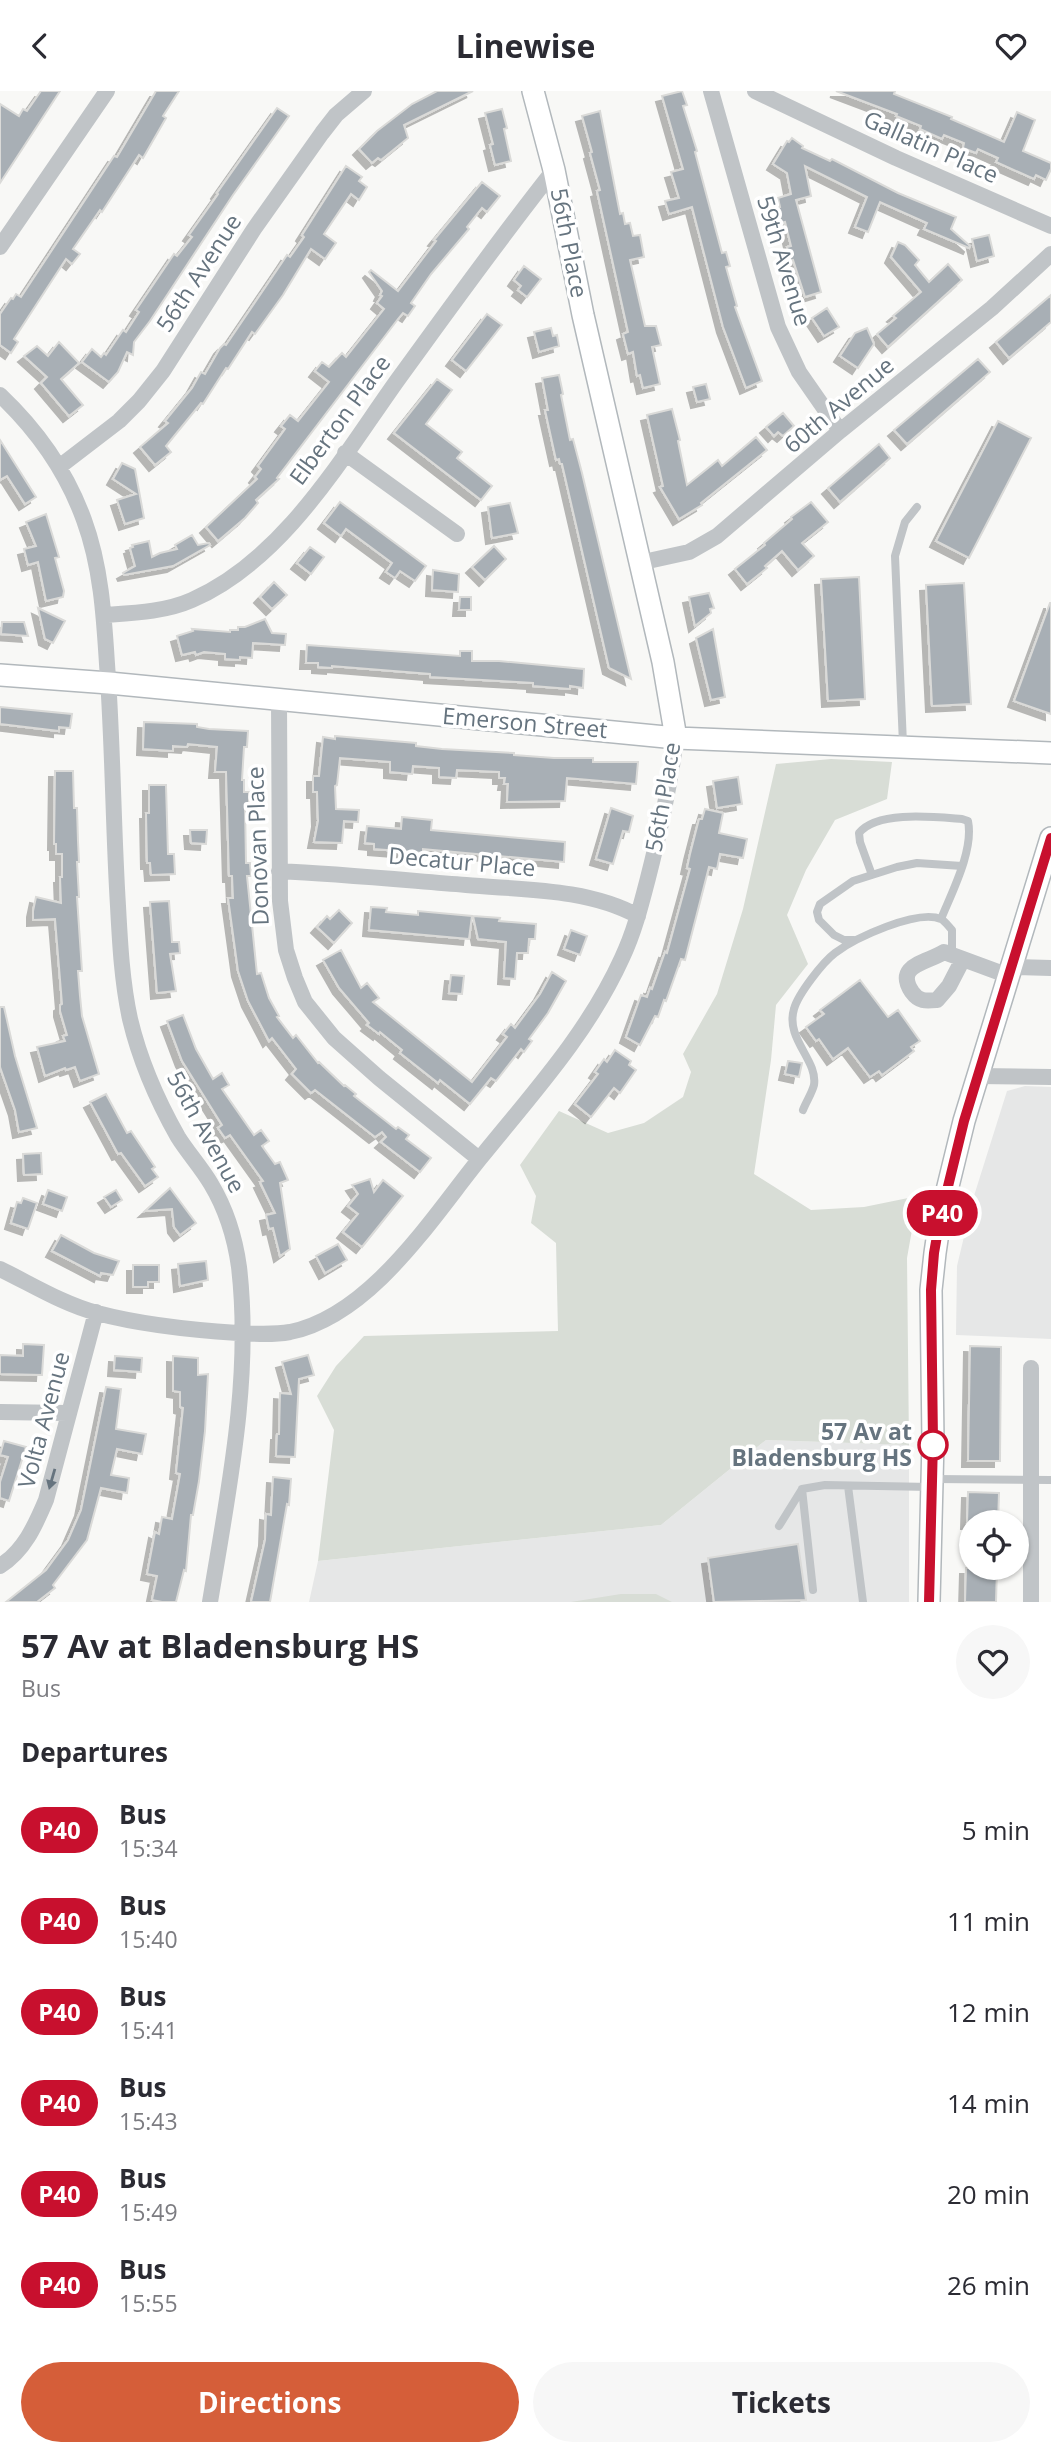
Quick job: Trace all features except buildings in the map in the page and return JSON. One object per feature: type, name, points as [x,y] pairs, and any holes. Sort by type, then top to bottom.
[{"type":"street","points":[[0,247],[107,91]]},
{"type":"street","name":"56th Avenue","points":[[59,467],[119,421],[139,401],[163,371],[254,229],[322,133],[336,115],[364,91]]},
{"type":"street","name":"56th Place","points":[[0,1269],[96,1312],[193,1330],[267,1335],[313,1325],[340,1310],[396,1264],[577,1038],[617,968],[638,916],[664,814],[676,738],[663,662],[583,315],[554,170],[533,91]]},
{"type":"street","name":"59th Avenue","points":[[711,91],[778,327],[799,372],[840,431]]},
{"type":"street","name":"Gallatin Place","points":[[755,91],[896,158],[1051,226]]},
{"type":"street","name":"Elberton Place","points":[[104,615],[160,609],[191,600],[230,578],[274,542],[326,481],[499,241],[554,170]]},
{"type":"street","name":"60th Avenue","points":[[639,563],[689,552],[717,536],[840,431],[992,308],[1051,254]]},
{"type":"street","name":"56th Avenue","points":[[0,395],[33,430],[59,467],[86,524],[104,615],[122,976],[131,1020],[161,1107],[210,1182],[230,1227],[239,1266],[242,1333],[240,1404],[210,1602]]},
{"type":"street","points":[[345,453],[457,534]]},
{"type":"street","name":"Emerson Street","points":[[0,675],[109,683],[676,738],[1051,753]]},
{"type":"street","name":"Donovan Place","points":[[279,701],[281,915],[286,950],[305,1002],[351,1053],[479,1159]]},
{"type":"street","points":[[929,1602],[931,1290],[934,1253],[952,1170],[978,1076],[1051,838]]},
{"type":"street","name":"Decatur Place","points":[[279,871],[566,895],[610,903],[638,916]]},
{"type":"street","points":[[957,956],[1010,971],[1051,968]]},
{"type":"street","points":[[978,1076],[1051,1077]]},
{"type":"street","name":"Volta Avenue","points":[[0,1566],[23,1546],[35,1528],[58,1457],[67,1413],[79,1379],[96,1312]]},
{"type":"street","points":[[1031,1368],[1031,1602]]},
{"type":"street","points":[[0,1412],[67,1413]]},
{"type":"lane","points":[[903,747],[895,556],[905,522],[917,506]]},
{"type":"lane","points":[[872,875],[860,842],[859,832],[864,826],[906,817],[968,821],[962,866],[941,919]]},
{"type":"lane","points":[[855,940],[844,940],[834,935],[819,920],[817,912],[820,904],[853,881],[872,875],[917,863],[962,866]]},
{"type":"lane","points":[[803,1110],[814,1085],[813,1073],[794,1034],[793,1009],[807,986],[833,954],[882,928],[918,917],[941,919],[953,930],[957,956]]},
{"type":"lane","points":[[779,1526],[802,1489],[825,1485],[1051,1480]]},
{"type":"lane","points":[[848,1486],[863,1602]]},
{"type":"lane","points":[[802,1489],[813,1590]]},
{"type":"shaded area","points":[[831,759],[892,762],[887,799],[835,820],[806,870],[787,915],[808,964],[776,1005],[771,1060],[754,1174],[811,1210],[864,1207],[918,1196],[907,1258],[909,1445],[766,1440],[661,1525],[318,1561],[334,1430],[317,1396],[336,1366],[364,1336],[558,1331],[556,1243],[531,1223],[536,1196],[520,1165],[559,1111],[608,1133],[644,1123],[683,1097],[691,1072],[683,1054],[717,994],[743,909],[776,764]]},
{"type":"shaded area","points":[[1025,1086],[1051,1087],[1051,1339],[956,1335],[957,1266],[973,1199],[1007,1091]]},
{"type":"shaded area","points":[[766,1440],[909,1445],[909,1602],[309,1602],[318,1561],[661,1525]]},
{"type":"shaded area","points":[[621,1594],[656,1594],[672,1602],[571,1602]]},
{"type":"bus line","name":"P40","points":[[929,1602],[933,1441],[931,1290],[934,1253],[964,1121],[1051,838]]},
{"type":"place","name":"57 Av at Bladensburg HS","points":[[933,1445]]}]
